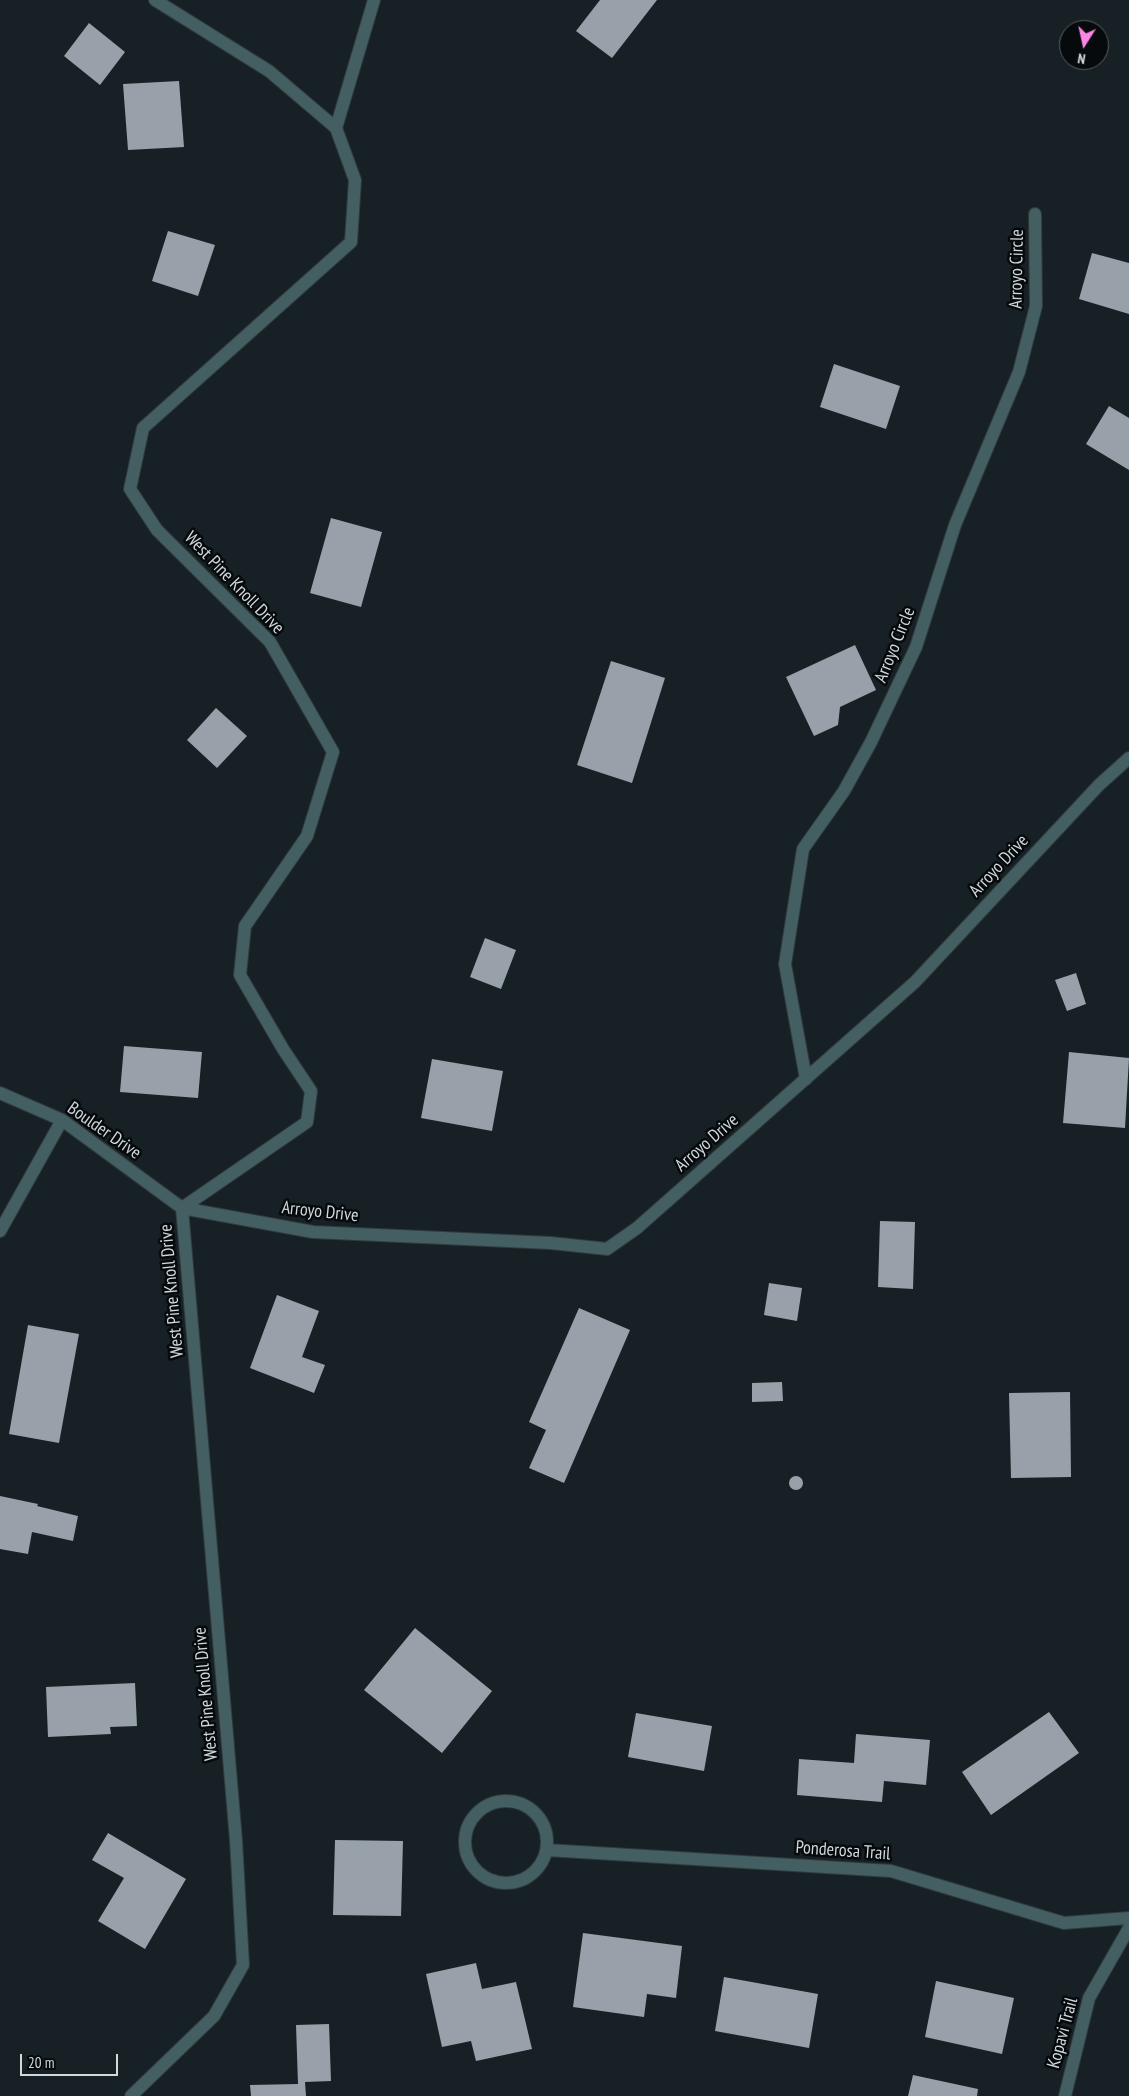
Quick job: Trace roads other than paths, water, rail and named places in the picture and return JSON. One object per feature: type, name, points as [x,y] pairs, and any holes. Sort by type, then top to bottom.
[{"type":"street","name":"West Pine Knoll Drive","points":[[131,2096],[214,2016],[243,1965],[235,1830],[182,1208],[307,1122],[311,1091],[283,1049],[240,975],[245,926],[307,836],[333,752],[270,642],[157,530],[130,489],[143,428],[351,242],[355,180],[336,128],[269,70],[155,0]]},
{"type":"street","points":[[336,128],[374,0]]},
{"type":"street","name":"Arroyo Circle","points":[[806,1079],[785,964],[803,849],[844,791],[871,742],[916,647],[955,525],[1019,372],[1036,306],[1035,214]]},
{"type":"street","name":"Arroyo Drive","points":[[182,1208],[313,1232],[551,1243],[607,1249],[637,1228],[915,982],[1099,785],[1129,758]]},
{"type":"street","name":"Boulder Drive","points":[[0,1093],[62,1120],[182,1208]]},
{"type":"street","points":[[0,1231],[62,1120]]},
{"type":"street","points":[[498,1802],[514,1802],[529,1808],[540,1819],[547,1834],[547,1850],[541,1864],[530,1876],[515,1882],[499,1883],[484,1877],[472,1865],[466,1851],[466,1835],[472,1820],[483,1808],[498,1802]]},
{"type":"street","name":"Ponderosa Trail","points":[[547,1850],[891,1871],[1064,1923],[1129,1918]]},
{"type":"street","name":"Kopavi Trail","points":[[1065,2096],[1089,1998],[1129,1928]]}]
